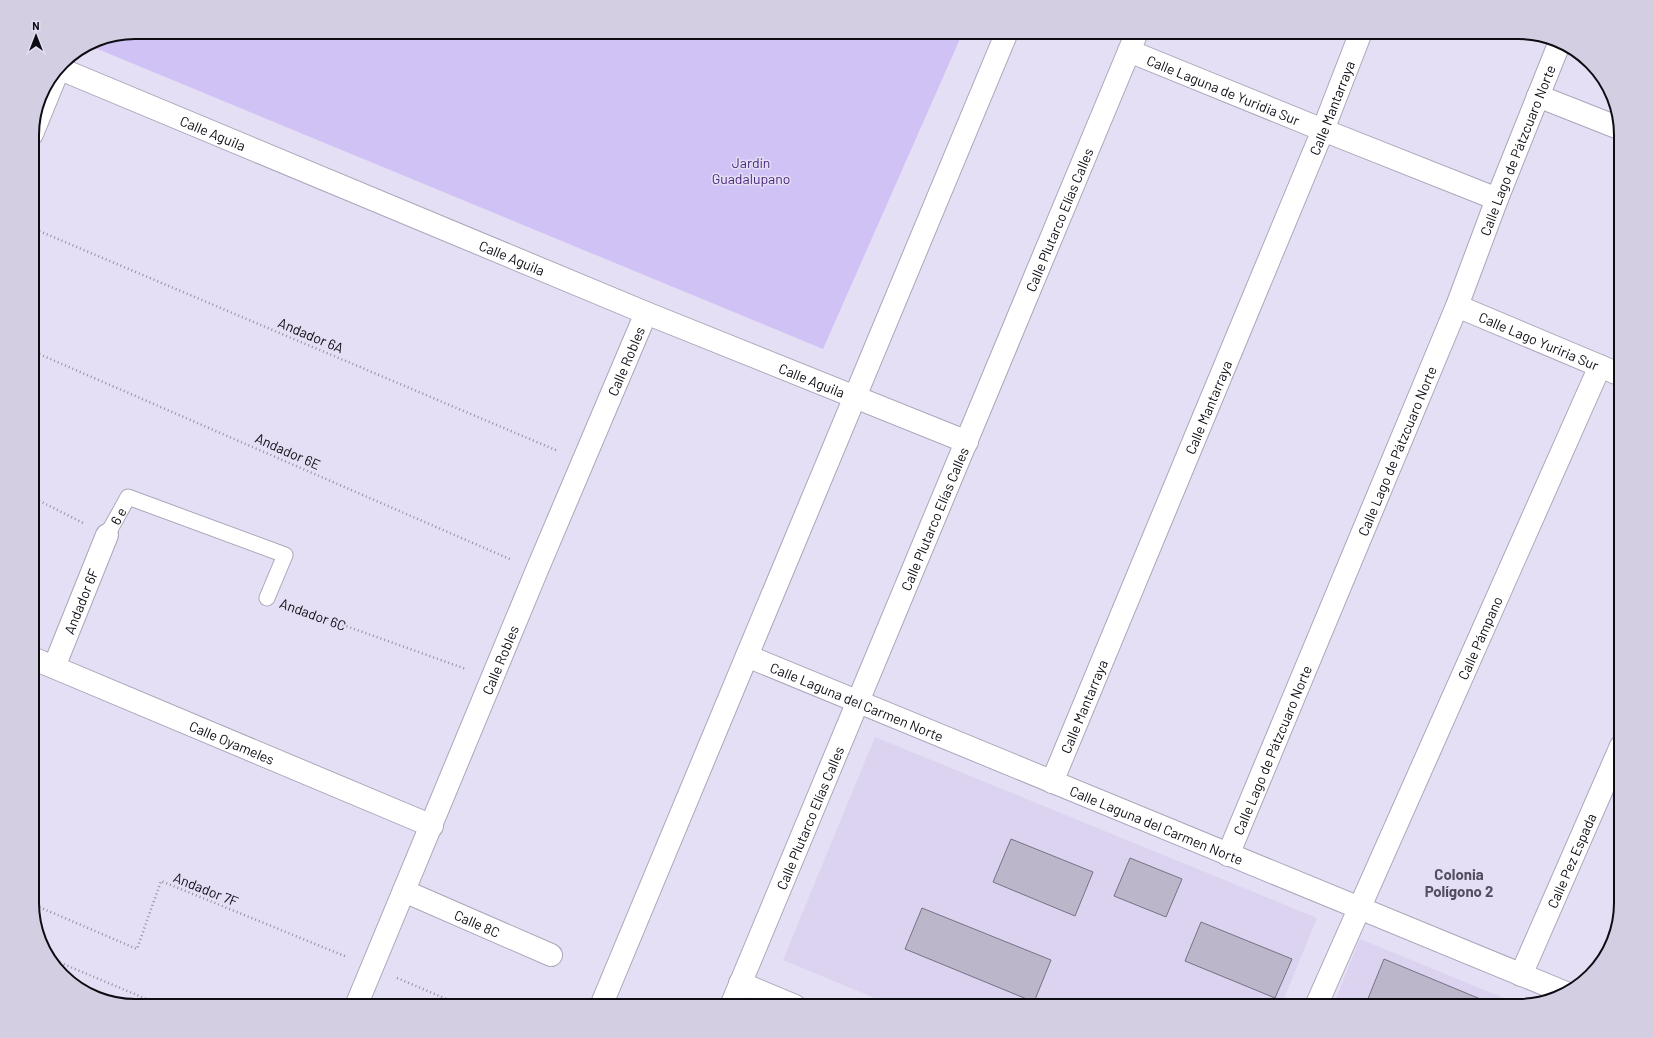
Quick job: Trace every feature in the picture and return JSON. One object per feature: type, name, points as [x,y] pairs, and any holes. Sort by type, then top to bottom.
[{"type":"street","points":[[604,999],[1004,39]]},
{"type":"street","name":"Calle Mantarraya","points":[[1052,782],[1323,130],[1358,39]]},
{"type":"street","name":"Calle Laguna de Yuridia Sur","points":[[1133,41],[1323,130],[1497,199]]},
{"type":"street","name":"Calle Plutarco Elías Calles","points":[[734,999],[1133,41]]},
{"type":"street","name":"Calle Lago de Pátzcuaro Norte","points":[[1228,855],[1458,306],[1497,199],[1557,48]]},
{"type":"street","name":"Calle Aguila","points":[[64,71],[646,313],[967,442]]},
{"type":"street","points":[[1538,96],[1613,126]]},
{"type":"street","name":"Calle Lago Yuriria Sur","points":[[1458,306],[1614,372]]},
{"type":"street","name":"Calle Robles","points":[[359,999],[537,570],[646,313]]},
{"type":"street","name":"Calle Pámpano","points":[[1319,999],[1600,366]]},
{"type":"street","name":"Andador 6F","points":[[54,667],[107,535]]},
{"type":"street","name":"Calle Laguna del Carmen Norte","points":[[747,656],[1358,909],[1558,990]]},
{"type":"street","name":"Calle Oyameles","points":[[39,661],[432,826]]},
{"type":"street","name":"Calle Pez Espada","points":[[1521,975],[1614,762]]},
{"type":"street","name":"Calle 8C","points":[[404,891],[551,955]]},
{"type":"street","points":[[740,983],[778,999]]},
{"type":"lane","name":"6 e","points":[[107,535],[128,497]]},
{"type":"lane","name":"Andador 6C","points":[[128,497],[285,555],[267,598]]},
{"type":"path","name":"Andador 6A","points":[[39,231],[583,461]]},
{"type":"path","name":"Andador 6E","points":[[39,353],[537,570]]},
{"type":"path","points":[[39,501],[107,535]]},
{"type":"path","name":"Andador 6C","points":[[267,598],[492,679]]},
{"type":"path","name":"Andador 7F","points":[[39,907],[137,949],[161,881],[372,968]]},
{"type":"path","points":[[60,963],[146,999]]},
{"type":"path","points":[[372,968],[446,999]]},
{"type":"shaded area","points":[[875,737],[1317,918],[1284,999],[877,999],[783,960]]},
{"type":"shaded area","points":[[1360,939],[1506,999],[1336,999]]},
{"type":"green space","name":"Jardín Guadalupano","points":[[135,39],[960,39],[823,349],[95,48],[110,42]]},
{"type":"building","points":[[1011,839],[1093,872],[1075,916],[993,882]]},
{"type":"building","points":[[1130,858],[1182,879],[1166,917],[1114,896]]},
{"type":"building","points":[[922,908],[1051,960],[1035,999],[1027,999],[905,949]]},
{"type":"building","points":[[1201,922],[1292,959],[1275,998],[1185,961]]},
{"type":"building","points":[[1384,959],[1480,999],[1368,999]]},
{"type":"district","name":"Colonia Polígono 2","points":[[1459,882]]}]
